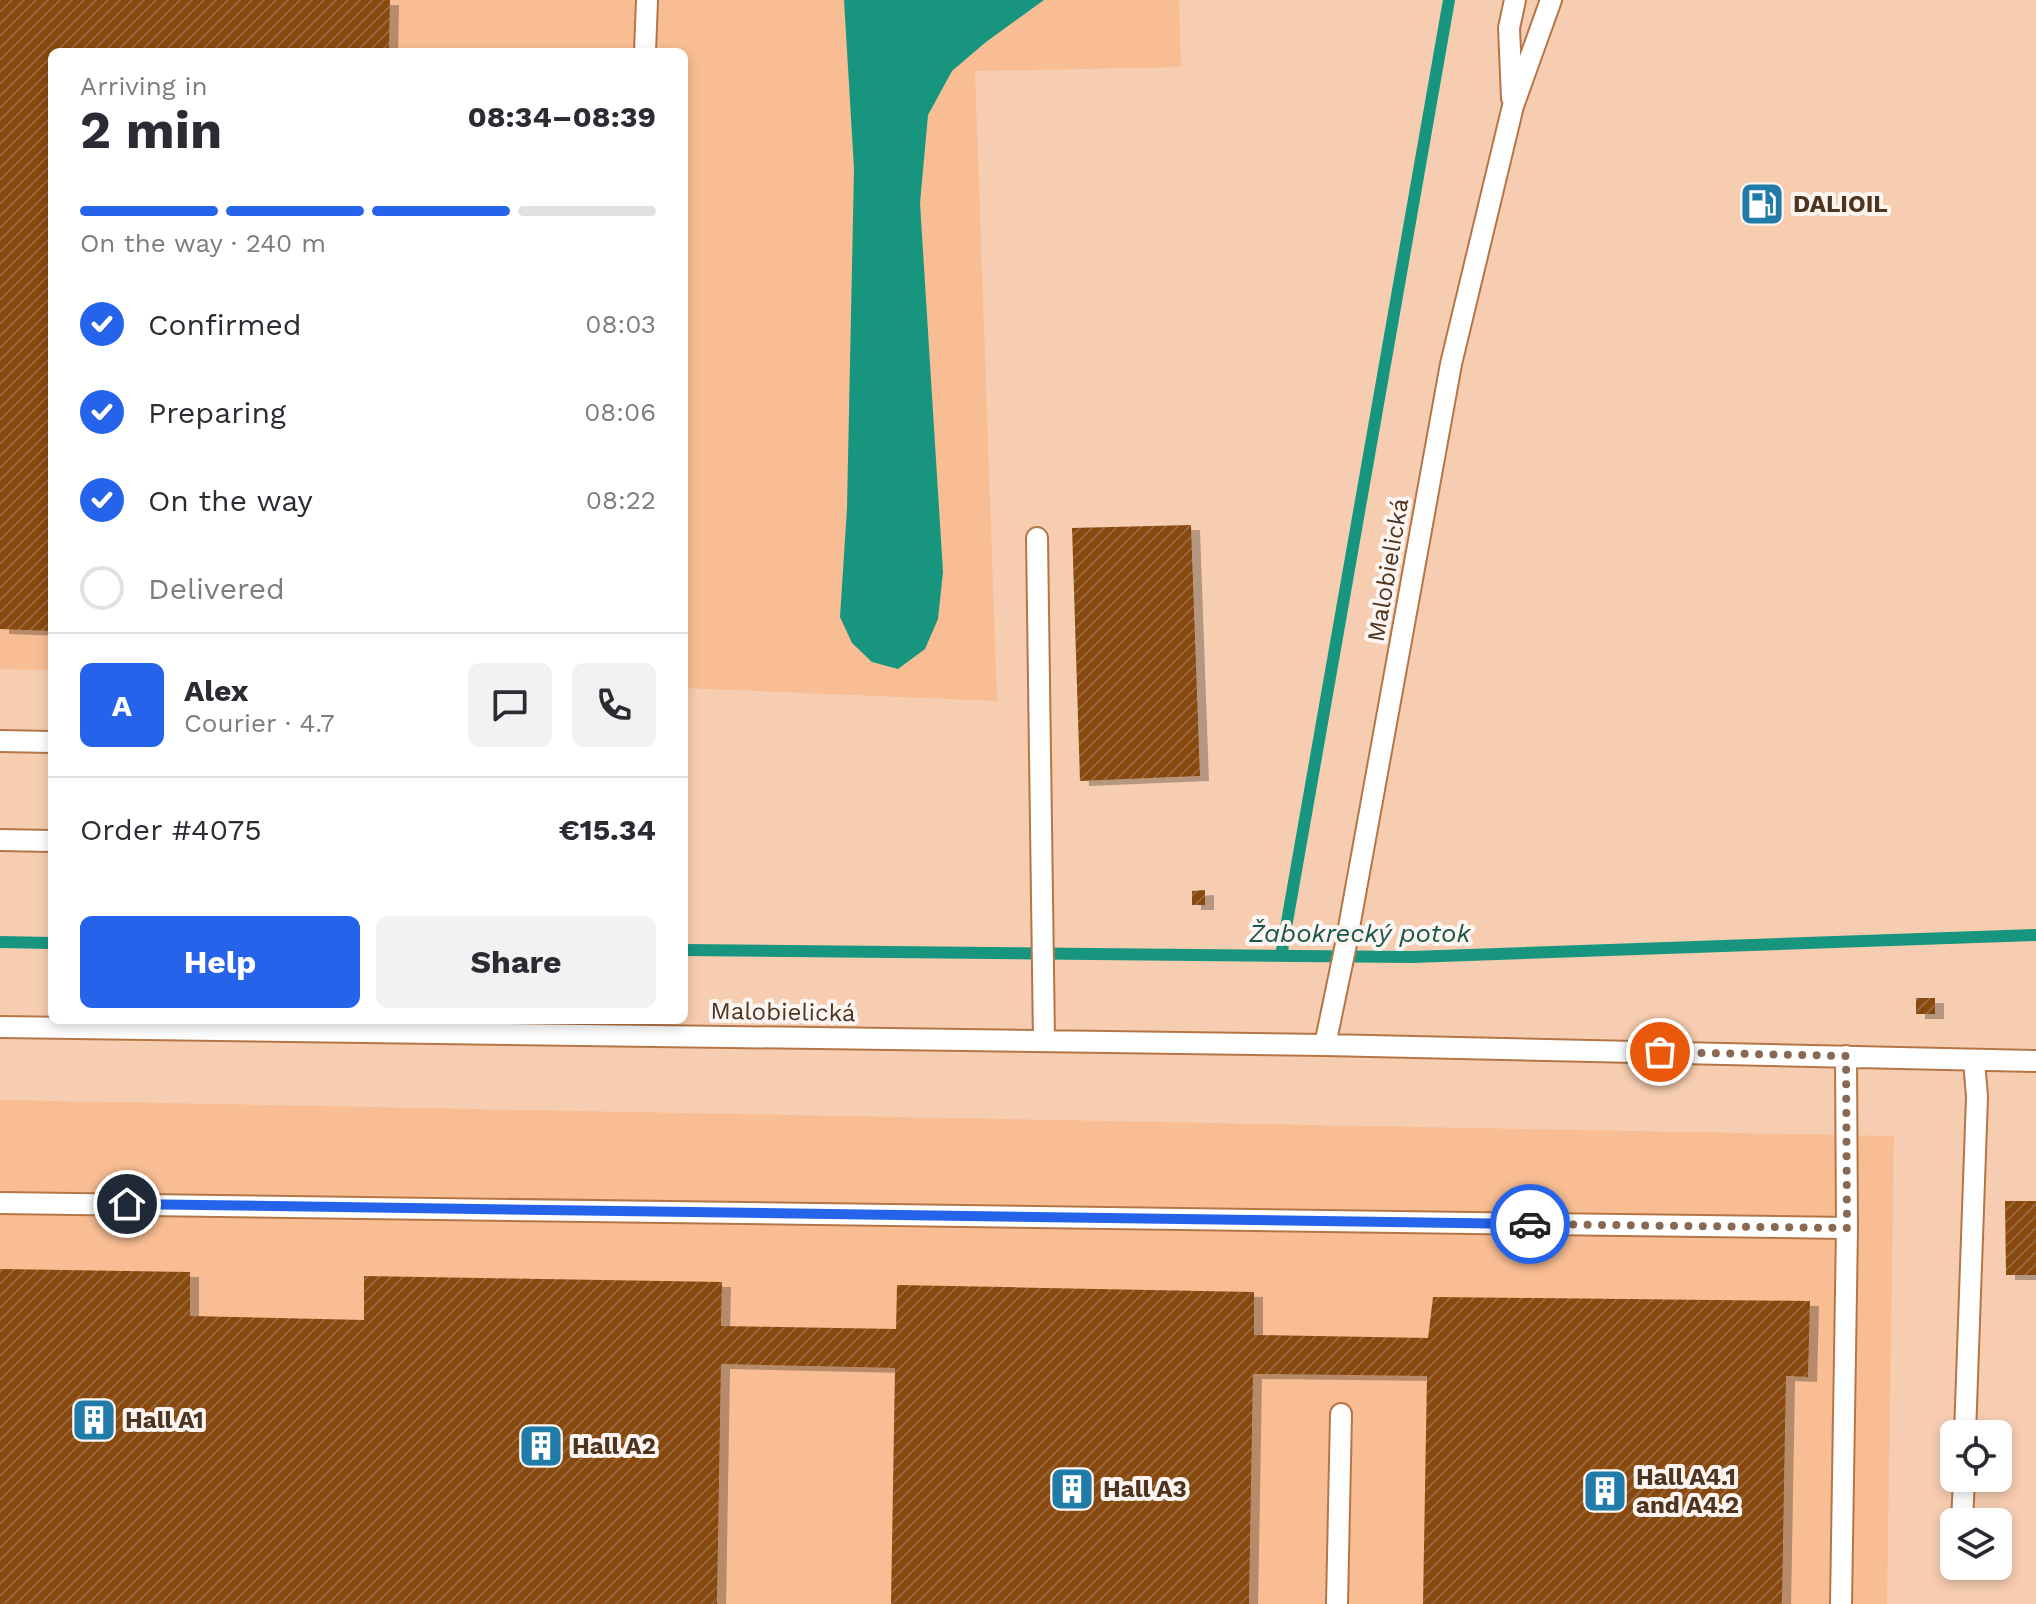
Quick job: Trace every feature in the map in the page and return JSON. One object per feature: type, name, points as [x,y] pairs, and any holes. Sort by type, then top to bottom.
[{"type":"lane","points":[[645,48],[647,0]]},
{"type":"lane","name":"Malobielická","points":[[1513,106],[1509,28],[1515,0]]},
{"type":"lane","name":"Malobielická","points":[[1325,1045],[1451,364],[1513,106],[1551,0]]},
{"type":"lane","points":[[1037,538],[1044,1041]]},
{"type":"lane","points":[[0,741],[48,742]]},
{"type":"lane","points":[[0,840],[48,841]]},
{"type":"lane","name":"Malobielická","points":[[0,1027],[618,1028],[1044,1041],[2036,1061]]},
{"type":"lane","points":[[1841,1604],[1847,1228],[1846,1056]]},
{"type":"lane","points":[[1965,1420],[1977,1097],[1974,1060]]},
{"type":"lane","points":[[0,1203],[1847,1228]]},
{"type":"lane","points":[[1337,1604],[1341,1414]]},
{"type":"shaded area","points":[[0,0],[1179,0],[1181,67],[975,71],[997,701],[688,688],[688,48],[48,48],[48,670],[0,669]]},
{"type":"shaded area","points":[[0,1100],[1894,1136],[1887,1604],[0,1604]]},
{"type":"water","points":[[844,0],[1044,0],[952,71],[928,115],[920,203],[943,572],[938,619],[925,649],[898,669],[872,662],[852,643],[840,617],[847,508],[854,169]]},
{"type":"building","points":[[0,0],[390,0],[389,48],[48,48],[48,631],[0,629]]},
{"type":"building","points":[[1191,525],[1200,776],[1080,781],[1072,528]]},
{"type":"building","points":[[1205,890],[1205,905],[1192,905],[1192,891]]},
{"type":"building","points":[[1916,998],[1935,998],[1935,1014],[1916,1014]]},
{"type":"building","points":[[2005,1201],[2036,1201],[2036,1275],[2006,1275]]},
{"type":"building","points":[[0,1269],[190,1272],[190,1316],[364,1320],[364,1276],[722,1282],[721,1326],[896,1329],[897,1285],[1254,1292],[1254,1335],[1428,1338],[1433,1297],[1810,1301],[1808,1377],[1786,1376],[1782,1604],[1423,1604],[1427,1376],[1253,1374],[1249,1604],[891,1604],[895,1368],[721,1364],[717,1604],[0,1604]]},
{"type":"waterway","points":[[1281,956],[1449,0]]},
{"type":"waterway","name":"Žabokrecký potok","points":[[688,950],[1412,957],[2036,935]]},
{"type":"waterway","name":"Žabokrecký potok","points":[[0,942],[48,943]]},
{"type":"way so far","points":[[1530,1224],[1847,1228],[1846,1056],[1660,1052]]},
{"type":"place","name":"DALIOIL","points":[[1762,204]]},
{"type":"place","name":"Hall A1","points":[[94,1420]]},
{"type":"place","name":"Hall A2","points":[[541,1446]]},
{"type":"place","name":"Hall A3","points":[[1072,1489]]},
{"type":"place","name":"Hall A4.1 and A4.2","points":[[1605,1491]]},
{"type":"route","points":[[127,1204],[1530,1224]]}]
